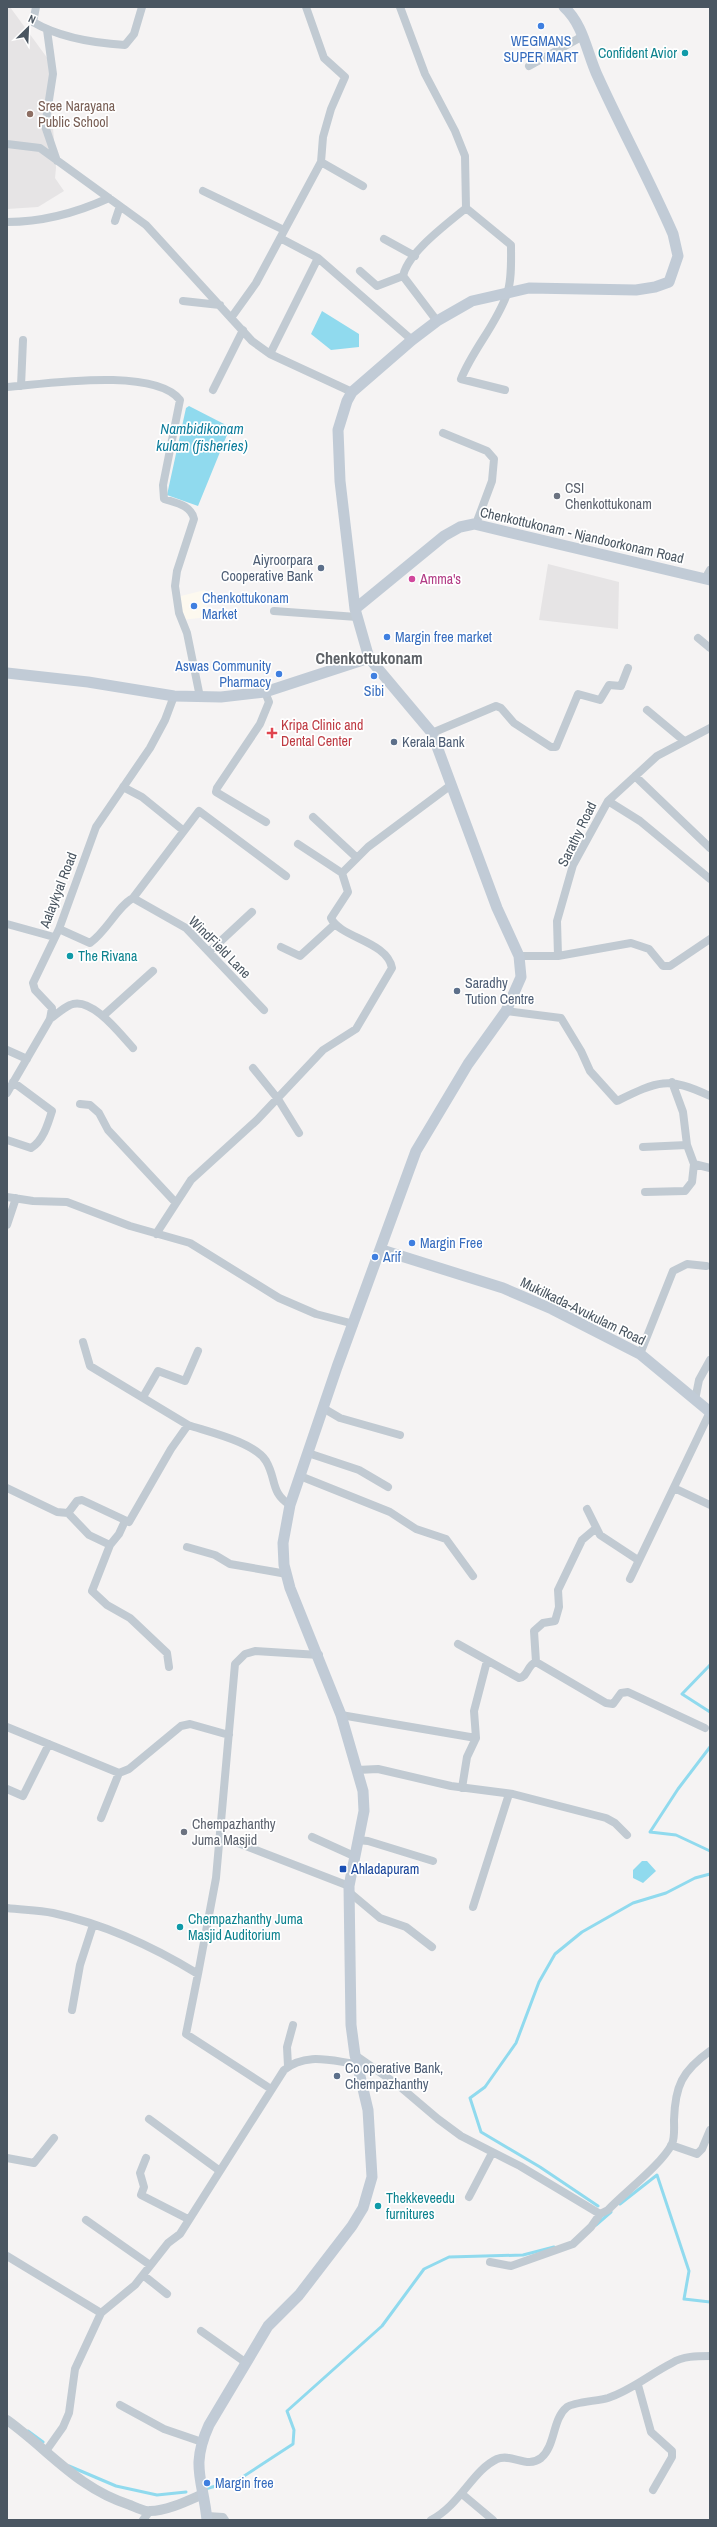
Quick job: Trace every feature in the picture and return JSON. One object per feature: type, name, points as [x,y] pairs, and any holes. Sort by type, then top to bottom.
[{"type":"main road","points":[[207,2518],[202,2494],[198,2460],[202,2442],[245,2362],[268,2326],[299,2295],[352,2226],[363,2208],[372,2177],[372,2142],[368,2110],[356,2060],[351,2025],[349,1889],[357,1840],[364,1811],[363,1790],[341,1715],[319,1655],[290,1588],[286,1574],[283,1543],[290,1505],[323,1408],[382,1250],[416,1150],[468,1064],[506,1011],[521,977],[519,956],[497,908],[432,733],[369,658],[356,613],[340,481],[338,430],[347,401],[352,392],[412,340],[437,321],[472,301],[529,288],[636,290],[655,287],[669,282],[678,256],[673,234],[599,79],[579,25],[564,7]]},
{"type":"main road","name":"Chenkottukonam - Njandoorkonam Road","points":[[356,613],[444,536],[460,527],[476,524],[708,576]]},
{"type":"main road","points":[[7,673],[88,682],[174,696],[200,697],[265,692],[369,658]]},
{"type":"main road","name":"Mukilkada-Avukulam Road","points":[[382,1250],[529,1298],[640,1354],[710,1412]]},
{"type":"street","points":[[36,7],[33,22],[46,30],[102,44],[125,45],[134,34],[142,7]]},
{"type":"street","points":[[231,318],[256,283],[321,162],[323,137],[331,109],[345,77],[324,58],[306,7]]},
{"type":"street","points":[[400,7],[425,74],[455,131],[466,156],[466,208],[440,230],[415,256],[405,267],[403,276],[437,321]]},
{"type":"street","points":[[46,30],[53,74],[45,126],[57,161]]},
{"type":"street","points":[[529,66],[582,36]]},
{"type":"street","points":[[7,144],[40,148],[146,225],[231,318],[270,354],[352,392]]},
{"type":"street","points":[[321,162],[363,186]]},
{"type":"street","points":[[203,191],[282,234],[318,258],[412,340]]},
{"type":"street","points":[[7,222],[32,222],[79,211],[109,198]]},
{"type":"street","points":[[115,221],[120,206]]},
{"type":"street","points":[[466,208],[512,245],[507,293],[498,314],[461,379],[505,390]]},
{"type":"street","points":[[384,239],[415,256]]},
{"type":"street","points":[[270,354],[318,258]]},
{"type":"street","points":[[360,271],[377,286],[403,276]]},
{"type":"street","points":[[184,300],[220,305]]},
{"type":"street","points":[[213,390],[243,330]]},
{"type":"street","points":[[21,386],[23,340]]},
{"type":"street","points":[[7,388],[124,379],[174,392],[180,400],[162,485],[164,499],[186,507],[193,514],[194,519],[177,571],[176,586],[179,613],[187,633],[200,697]]},
{"type":"street","points":[[444,433],[487,451],[494,459],[492,481],[476,524]]},
{"type":"street","points":[[274,611],[356,613]]},
{"type":"street","points":[[698,638],[710,648]]},
{"type":"street","points":[[432,733],[496,706],[501,708],[514,723],[551,748],[556,747],[578,694],[600,700],[609,685],[621,686],[628,668]]},
{"type":"street","points":[[265,692],[269,702],[260,724],[217,788],[216,792],[266,822]]},
{"type":"street","name":"Aalaykyal Road","points":[[52,1008],[35,990],[34,983],[59,929],[96,827],[150,748],[174,696]]},
{"type":"street","points":[[647,710],[683,740]]},
{"type":"street","name":"Sarathy Road","points":[[558,956],[557,922],[574,865],[608,801],[657,756],[683,740],[710,728]]},
{"type":"street","points":[[635,776],[710,848]]},
{"type":"street","points":[[342,873],[356,857],[451,785]]},
{"type":"street","points":[[123,787],[142,798],[184,831]]},
{"type":"street","points":[[608,801],[640,822],[710,879]]},
{"type":"street","points":[[59,929],[90,943],[100,935],[119,911],[133,898],[199,811],[286,876]]},
{"type":"street","points":[[313,817],[356,857]]},
{"type":"street","points":[[156,1234],[191,1180],[278,1099],[323,1050],[356,1029],[390,974],[391,963],[382,953],[349,932],[334,925],[331,918],[348,892],[342,873],[298,844]]},
{"type":"street","name":"WindField Lane","points":[[133,898],[186,928],[264,1010]]},
{"type":"street","points":[[209,952],[252,912]]},
{"type":"street","points":[[7,924],[54,937]]},
{"type":"street","points":[[281,947],[300,956],[334,925]]},
{"type":"street","points":[[519,956],[558,956],[631,943],[649,949],[663,966],[670,966],[710,939]]},
{"type":"street","points":[[103,1016],[153,971]]},
{"type":"street","points":[[50,1019],[71,1004],[84,1005],[103,1016],[133,1048]]},
{"type":"street","points":[[7,1093],[50,1019],[52,1008],[60,1012]]},
{"type":"street","points":[[506,1011],[561,1018],[581,1051],[590,1070],[617,1101],[638,1091],[672,1082],[681,1083],[710,1096]]},
{"type":"street","points":[[7,1050],[27,1059]]},
{"type":"street","points":[[253,1068],[278,1099],[299,1133]]},
{"type":"street","points":[[7,1140],[23,1147],[31,1148],[35,1146],[49,1124],[52,1111],[13,1082]]},
{"type":"street","points":[[645,1192],[685,1191],[692,1182],[694,1164],[687,1145],[683,1112],[672,1082]]},
{"type":"street","points":[[80,1104],[90,1105],[99,1113],[108,1130],[176,1203]]},
{"type":"street","points":[[642,1147],[687,1145]]},
{"type":"street","points":[[694,1164],[710,1168]]},
{"type":"street","points":[[7,1197],[33,1201],[68,1202],[130,1226],[190,1242],[279,1298],[316,1314],[354,1324]]},
{"type":"street","points":[[7,1225],[16,1198]]},
{"type":"street","points":[[640,1354],[673,1272],[687,1264],[706,1266]]},
{"type":"street","points":[[83,1342],[90,1366],[188,1425],[252,1448],[265,1460],[279,1497],[290,1505]]},
{"type":"street","points":[[143,1397],[158,1371],[185,1381],[198,1351]]},
{"type":"street","points":[[695,1400],[698,1380],[710,1360]]},
{"type":"street","points":[[323,1408],[340,1418],[400,1435]]},
{"type":"street","points":[[630,1579],[710,1412]]},
{"type":"street","points":[[68,1513],[77,1501],[82,1500],[129,1522],[171,1449],[188,1425]]},
{"type":"street","points":[[308,1453],[359,1470],[388,1487]]},
{"type":"street","points":[[300,1476],[390,1512],[416,1529],[446,1539],[473,1576]]},
{"type":"street","points":[[7,1488],[57,1512],[68,1513],[89,1535],[110,1545]]},
{"type":"street","points":[[674,1488],[710,1505]]},
{"type":"street","points":[[587,1509],[595,1529],[605,1540],[638,1560]]},
{"type":"street","points":[[125,1521],[119,1534],[110,1545],[92,1592],[107,1605],[130,1618],[166,1654],[169,1667]]},
{"type":"street","points":[[536,1662],[534,1631],[543,1623],[555,1620],[559,1607],[558,1590],[582,1540],[595,1529]]},
{"type":"street","points":[[186,1546],[215,1555],[230,1564],[286,1574]]},
{"type":"street","points":[[458,1644],[519,1678],[524,1676],[531,1665],[536,1662]]},
{"type":"street","points":[[271,2089],[186,2034],[216,1878],[235,1664],[245,1654],[255,1651],[319,1655]]},
{"type":"street","points":[[462,1788],[467,1757],[476,1738],[474,1711],[487,1661]]},
{"type":"street","points":[[536,1662],[606,1703],[613,1704],[621,1693],[628,1692],[705,1728]]},
{"type":"street","points":[[341,1715],[476,1738]]},
{"type":"street","points":[[7,1727],[119,1773],[129,1769],[180,1726],[190,1724],[229,1736]]},
{"type":"street","points":[[7,1789],[23,1796],[49,1744]]},
{"type":"street","points":[[357,1770],[378,1769],[462,1788],[509,1794],[606,1818],[615,1823],[627,1835]]},
{"type":"street","points":[[101,1818],[119,1773]]},
{"type":"street","points":[[474,1907],[509,1794]]},
{"type":"street","points":[[220,1836],[349,1889],[380,1918],[406,1927],[432,1947]]},
{"type":"street","points":[[312,1837],[354,1856]]},
{"type":"street","points":[[357,1840],[368,1841],[433,1861]]},
{"type":"street","points":[[7,1908],[52,1913],[93,1925],[157,1949],[198,1974]]},
{"type":"street","points":[[72,2010],[80,1965],[93,1925]]},
{"type":"street","points":[[288,2066],[287,2047],[293,2025]]},
{"type":"street","points":[[490,2262],[511,2266],[572,2244],[591,2227],[600,2214],[608,2210],[663,2157],[672,2144],[676,2090],[683,2077],[698,2060],[710,2051]]},
{"type":"street","points":[[46,2451],[63,2427],[69,2413],[75,2369],[101,2313],[135,2286],[168,2243],[180,2234],[271,2089],[288,2066],[305,2058],[356,2060],[398,2085],[438,2119],[492,2154],[514,2163],[600,2214]]},
{"type":"street","points":[[149,2119],[220,2171]]},
{"type":"street","points":[[672,2144],[697,2154],[702,2149],[710,2130]]},
{"type":"street","points":[[7,2158],[34,2163],[54,2138]]},
{"type":"street","points":[[469,2197],[492,2154]]},
{"type":"street","points":[[146,2158],[140,2173],[144,2187],[141,2195],[188,2219]]},
{"type":"street","points":[[86,2220],[150,2265]]},
{"type":"street","points":[[7,2256],[101,2313]]},
{"type":"street","points":[[143,2275],[167,2294]]},
{"type":"street","points":[[201,2331],[245,2362]]},
{"type":"street","points":[[431,2520],[444,2512],[477,2476],[497,2459],[506,2457],[534,2462],[541,2458],[548,2449],[561,2414],[568,2407],[610,2397],[638,2385],[672,2362],[692,2357],[710,2356]]},
{"type":"street","points":[[638,2385],[651,2432],[672,2451],[672,2457],[653,2490]]},
{"type":"street","points":[[120,2405],[164,2428],[202,2442]]},
{"type":"street","points":[[7,2420],[46,2451],[66,2471],[110,2499],[149,2512],[179,2504],[202,2494]]},
{"type":"street","points":[[462,2494],[493,2520]]},
{"type":"street","points":[[143,2520],[149,2512]]},
{"type":"street","points":[[207,2518],[223,2517],[225,2520]]},
{"type":"shaded area","name":"Sree Narayana Public School","points":[[7,7],[10,7],[48,59],[56,168],[55,178],[64,191],[38,207],[7,209]]},
{"type":"shaded area","points":[[548,564],[619,582],[618,629],[539,620]]},
{"type":"shaded area","name":"Chenkottukonam Market","points":[[205,590],[208,617],[182,620],[181,596]]},
{"type":"water","points":[[322,311],[359,334],[359,347],[331,350],[311,334]]},
{"type":"water","name":"Nambidikonam kulam (fisheries)","points":[[189,406],[226,425],[229,430],[198,506],[167,495],[186,408]]},
{"type":"water","points":[[642,1861],[647,1861],[656,1871],[643,1883],[633,1878],[633,1870]]},
{"type":"waterway","points":[[710,1665],[682,1694],[710,1712]]},
{"type":"waterway","points":[[710,1747],[678,1789],[650,1832],[676,1835],[710,1851]]},
{"type":"waterway","points":[[598,2206],[540,2167],[481,2132],[470,2098],[485,2087],[516,2043],[539,1982],[555,1954],[582,1932],[633,1903],[666,1893],[695,1878],[710,1874]]},
{"type":"waterway","points":[[620,2204],[657,2175],[689,2271],[684,2299],[710,2302]]},
{"type":"waterway","points":[[596,2225],[611,2212]]},
{"type":"waterway","points":[[205,2489],[238,2480],[293,2444],[294,2430],[287,2411],[382,2326],[424,2269],[449,2257],[523,2255],[554,2247]]},
{"type":"waterway","points":[[28,2431],[43,2442]]},
{"type":"waterway","points":[[69,2466],[116,2486],[157,2495],[186,2492]]},
{"type":"place","name":"WEGMANS SUPER MART","points":[[541,26]]},
{"type":"place","name":"Confident Avior","points":[[685,53]]},
{"type":"place","name":"Sree Narayana Public School","points":[[30,114]]},
{"type":"place","name":"CSI Chenkottukonam","points":[[557,496]]},
{"type":"place","name":"Aiyroorpara Cooperative Bank","points":[[321,568]]},
{"type":"place","name":"Amma's","points":[[412,579]]},
{"type":"place","name":"Chenkottukonam Market","points":[[194,606]]},
{"type":"place","name":"Margin free market","points":[[387,637]]},
{"type":"place","name":"Aswas Community Pharmacy","points":[[279,674]]},
{"type":"place","name":"Sibi","points":[[374,676]]},
{"type":"place","name":"Kripa Clinic and Dental Center","points":[[272,733]]},
{"type":"place","name":"Kerala Bank","points":[[394,742]]},
{"type":"place","name":"The Rivana","points":[[70,956]]},
{"type":"place","name":"Saradhy Tution Centre","points":[[457,991]]},
{"type":"place","name":"Margin Free","points":[[412,1243]]},
{"type":"place","name":"Arif","points":[[375,1257]]},
{"type":"place","name":"Chempazhanthy Juma Masjid","points":[[184,1832]]},
{"type":"place","name":"Ahladapuram","points":[[343,1869]]},
{"type":"place","name":"Chempazhanthy Juma Masjid Auditorium","points":[[180,1927]]},
{"type":"place","name":"Co operative Bank, Chempazhanthy","points":[[337,2076]]},
{"type":"place","name":"Thekkeveedu furnitures","points":[[378,2206]]},
{"type":"place","name":"Margin free","points":[[207,2483]]},
{"type":"district","name":"Chenkottukonam","points":[[369,658]]}]
